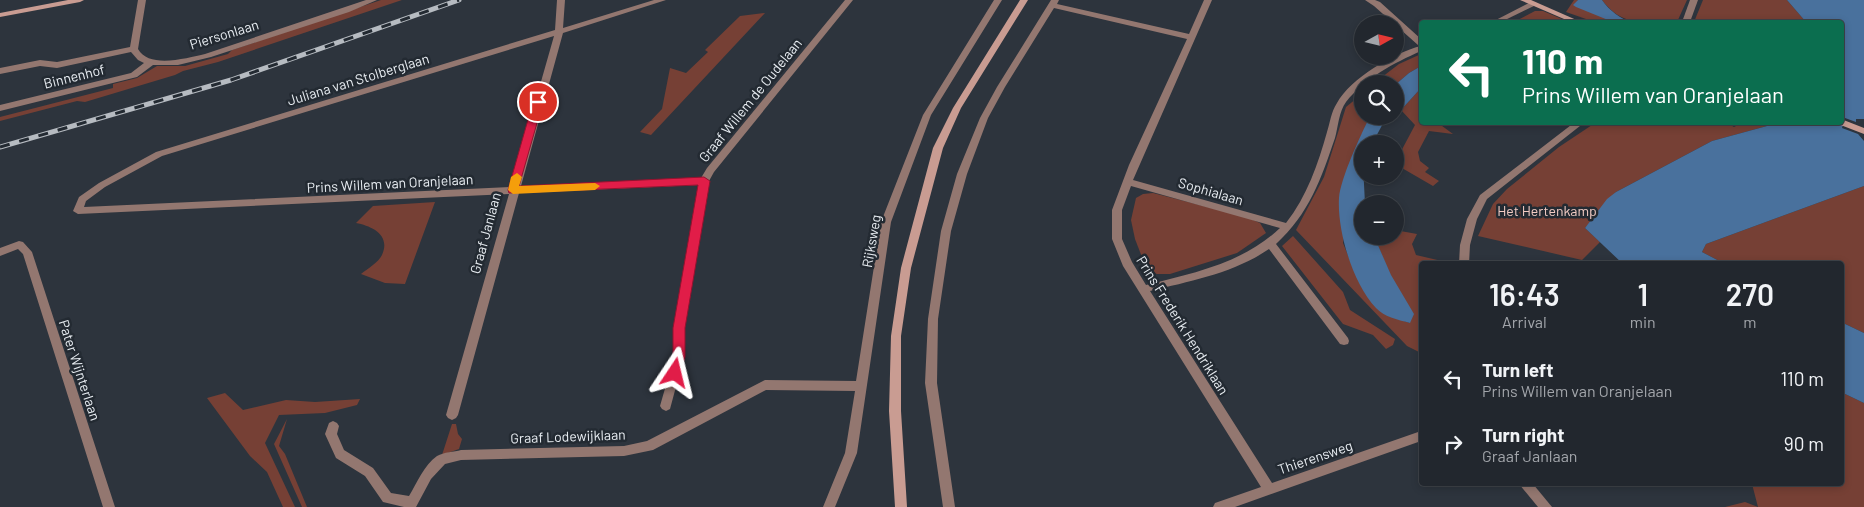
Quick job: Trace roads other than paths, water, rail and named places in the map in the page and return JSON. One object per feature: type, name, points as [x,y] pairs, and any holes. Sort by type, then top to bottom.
[{"type":"main road","points":[[0,15],[80,0]]},
{"type":"main road","points":[[901,507],[895,411],[896,336],[909,259],[942,140],[956,108],[1024,0]]},
{"type":"main road","points":[[1524,0],[1572,20]]},
{"type":"main road","points":[[1844,124],[1864,131]]},
{"type":"street","points":[[142,0],[134,49],[140,58],[150,62]]},
{"type":"street","name":"Piersonlaan","points":[[150,62],[181,62],[373,0]]},
{"type":"street","name":"Graaf Janlaan","points":[[452,415],[558,32],[561,0]]},
{"type":"street","name":"Juliana van Stolberglaan","points":[[78,211],[82,199],[102,185],[159,154],[662,0]]},
{"type":"street","name":"Graaf Willem de Oudelaan","points":[[666,406],[679,357],[679,328],[704,181],[716,163],[849,0]]},
{"type":"street","name":"Rijksweg","points":[[829,507],[850,453],[862,386],[886,222],[927,115],[998,0]]},
{"type":"street","name":"Prins Frederik Hendriklaan","points":[[1208,0],[1189,37],[1117,210],[1117,239],[1127,263],[1269,490]]},
{"type":"street","points":[[1369,0],[1377,4],[1419,41]]},
{"type":"street","points":[[1687,20],[1694,0]]},
{"type":"street","points":[[949,507],[931,384],[933,319],[946,231],[962,174],[984,118],[1001,86],[1053,2],[1189,37]]},
{"type":"street","points":[[1500,20],[1534,4]]},
{"type":"street","name":"Binnenhof","points":[[0,71],[40,63],[57,65],[134,49]]},
{"type":"street","points":[[1144,289],[1231,266],[1270,243],[1288,227],[1313,189],[1342,101],[1365,79],[1389,62],[1419,49]]},
{"type":"street","name":"Binnenhof","points":[[0,108],[134,75],[150,62]]},
{"type":"street","points":[[1464,261],[1465,245],[1470,226],[1483,197],[1577,125]]},
{"type":"street","name":"Prins Willem van Oranjelaan","points":[[78,211],[704,181]]},
{"type":"street","name":"Sophialaan","points":[[1128,182],[1288,227]]},
{"type":"street","points":[[1270,243],[1344,341]]},
{"type":"street","name":"Pater Wijnterlaan","points":[[0,252],[19,244],[27,252],[109,507]]},
{"type":"street","name":"Graaf Lodewijklaan","points":[[411,504],[427,475],[441,460],[461,455],[624,451],[649,446],[765,384],[862,386]]},
{"type":"street","points":[[332,426],[330,434],[340,454],[369,472],[387,498],[411,504]]},
{"type":"street","name":"Thierensweg","points":[[1219,507],[1419,437]]},
{"type":"street","points":[[1527,486],[1546,507]]},
{"type":"water","points":[[1578,0],[1602,0],[1616,14],[1627,20],[1608,20],[1573,5]]},
{"type":"water","points":[[1787,0],[1864,0],[1864,119],[1856,119],[1856,122],[1845,118],[1844,121],[1844,20],[1804,20]]},
{"type":"water","points":[[1419,67],[1419,90],[1404,107],[1404,77]]},
{"type":"water","points":[[1366,125],[1382,125],[1377,135],[1361,135]]},
{"type":"water","points":[[1771,125],[1843,125],[1842,128],[1858,134],[1864,141],[1864,186],[1706,244],[1702,252],[1719,261],[1620,261],[1585,228],[1607,199],[1616,192],[1712,141]]},
{"type":"water","points":[[1354,151],[1354,185],[1364,185],[1365,195],[1354,195],[1354,245],[1378,245],[1391,275],[1414,314],[1410,323],[1392,318],[1376,308],[1360,285],[1348,256],[1341,226],[1339,198],[1340,189]]},
{"type":"water","points":[[1844,323],[1864,333],[1864,403],[1844,393]]},
{"type":"railway","points":[[0,147],[231,80],[459,0]]},
{"type":"park label","name":"Het Hertenkamp","points":[[1547,210]]}]
